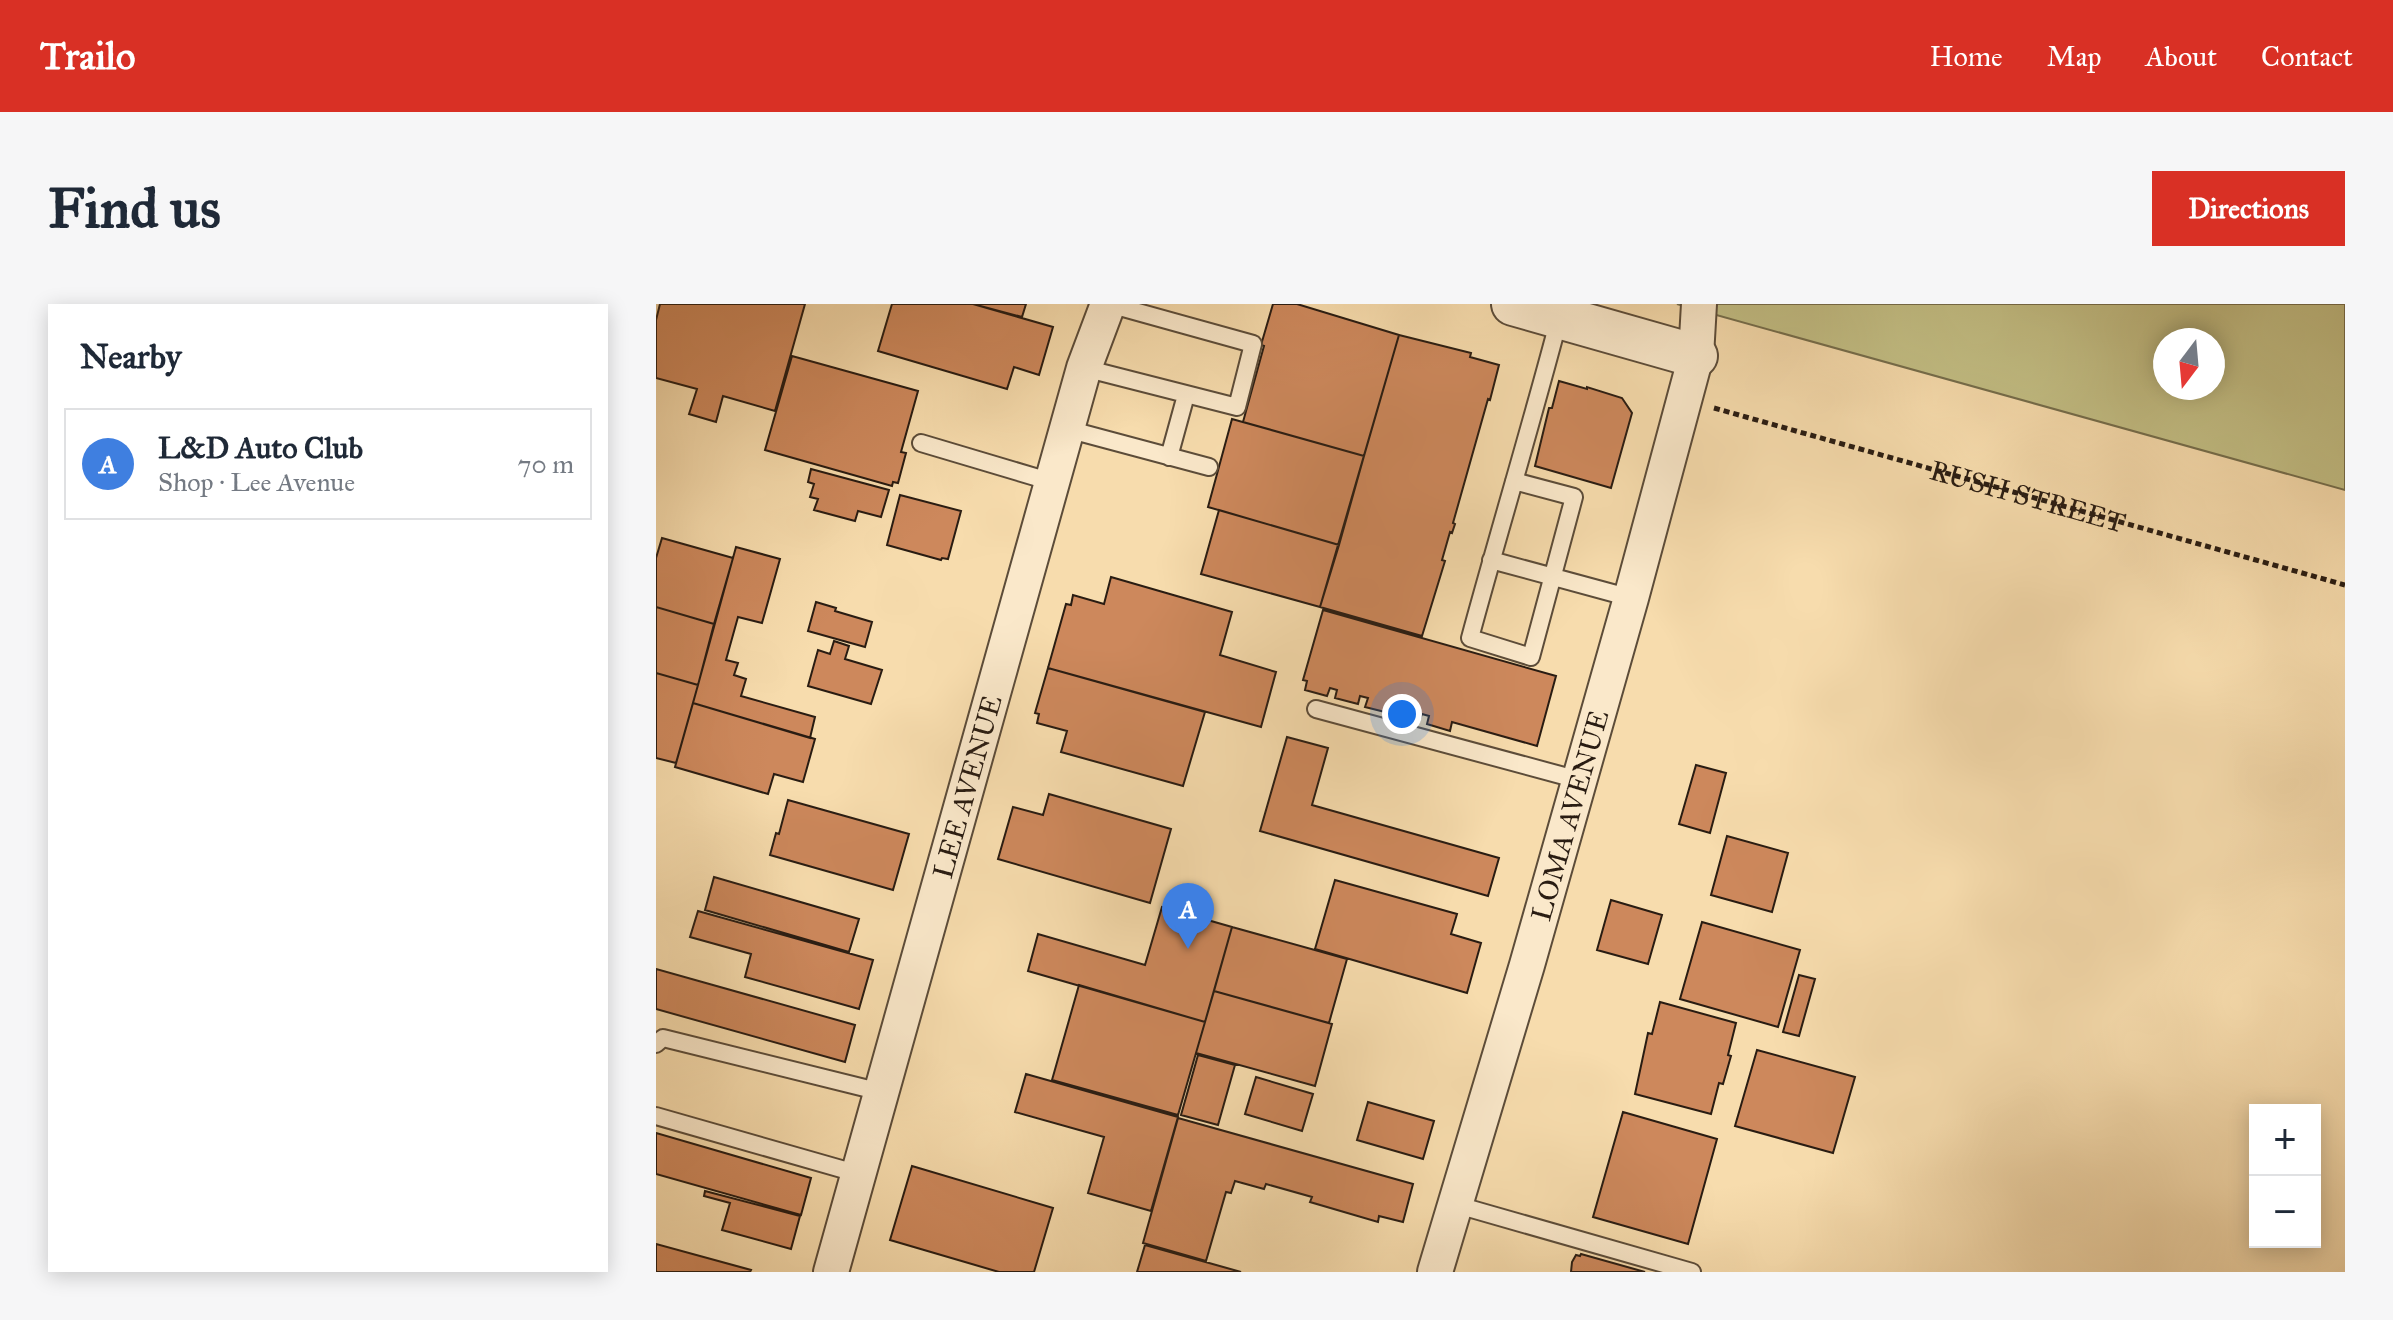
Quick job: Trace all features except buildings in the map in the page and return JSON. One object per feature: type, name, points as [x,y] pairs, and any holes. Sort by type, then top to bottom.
[{"type":"street","name":"LEE AVENUE","points":[[831,1272],[1084,368],[1108,304]]},
{"type":"street","points":[[1513,304],[1696,356]]},
{"type":"street","name":"LOMA AVENUE","points":[[1435,1272],[1527,965],[1631,598],[1696,356],[1699,304]]},
{"type":"street","name":"LOMA AVENUE","points":[[1696,356],[1725,304]]},
{"type":"lane","points":[[1084,368],[1237,407],[1253,344],[1108,304]]},
{"type":"lane","points":[[1514,481],[1574,497],[1531,657],[1470,638],[1491,560],[1560,317]]},
{"type":"lane","points":[[1169,457],[1186,395]]},
{"type":"lane","points":[[1067,429],[1209,467]]},
{"type":"lane","points":[[921,443],[1052,482]]},
{"type":"lane","points":[[1491,560],[1631,598]]},
{"type":"lane","points":[[1316,709],[1579,780]]},
{"type":"lane","points":[[656,1044],[663,1038],[881,1092]]},
{"type":"lane","points":[[656,1116],[859,1174]]},
{"type":"lane","points":[[1454,1204],[1692,1272]]},
{"type":"path","name":"RUSH STREET","points":[[1713,408],[2345,585]]},
{"type":"shaded area","points":[[1677,304],[2345,304],[2345,490]]},
{"type":"place","name":"L&D Auto Club","points":[[1188,949]]}]
